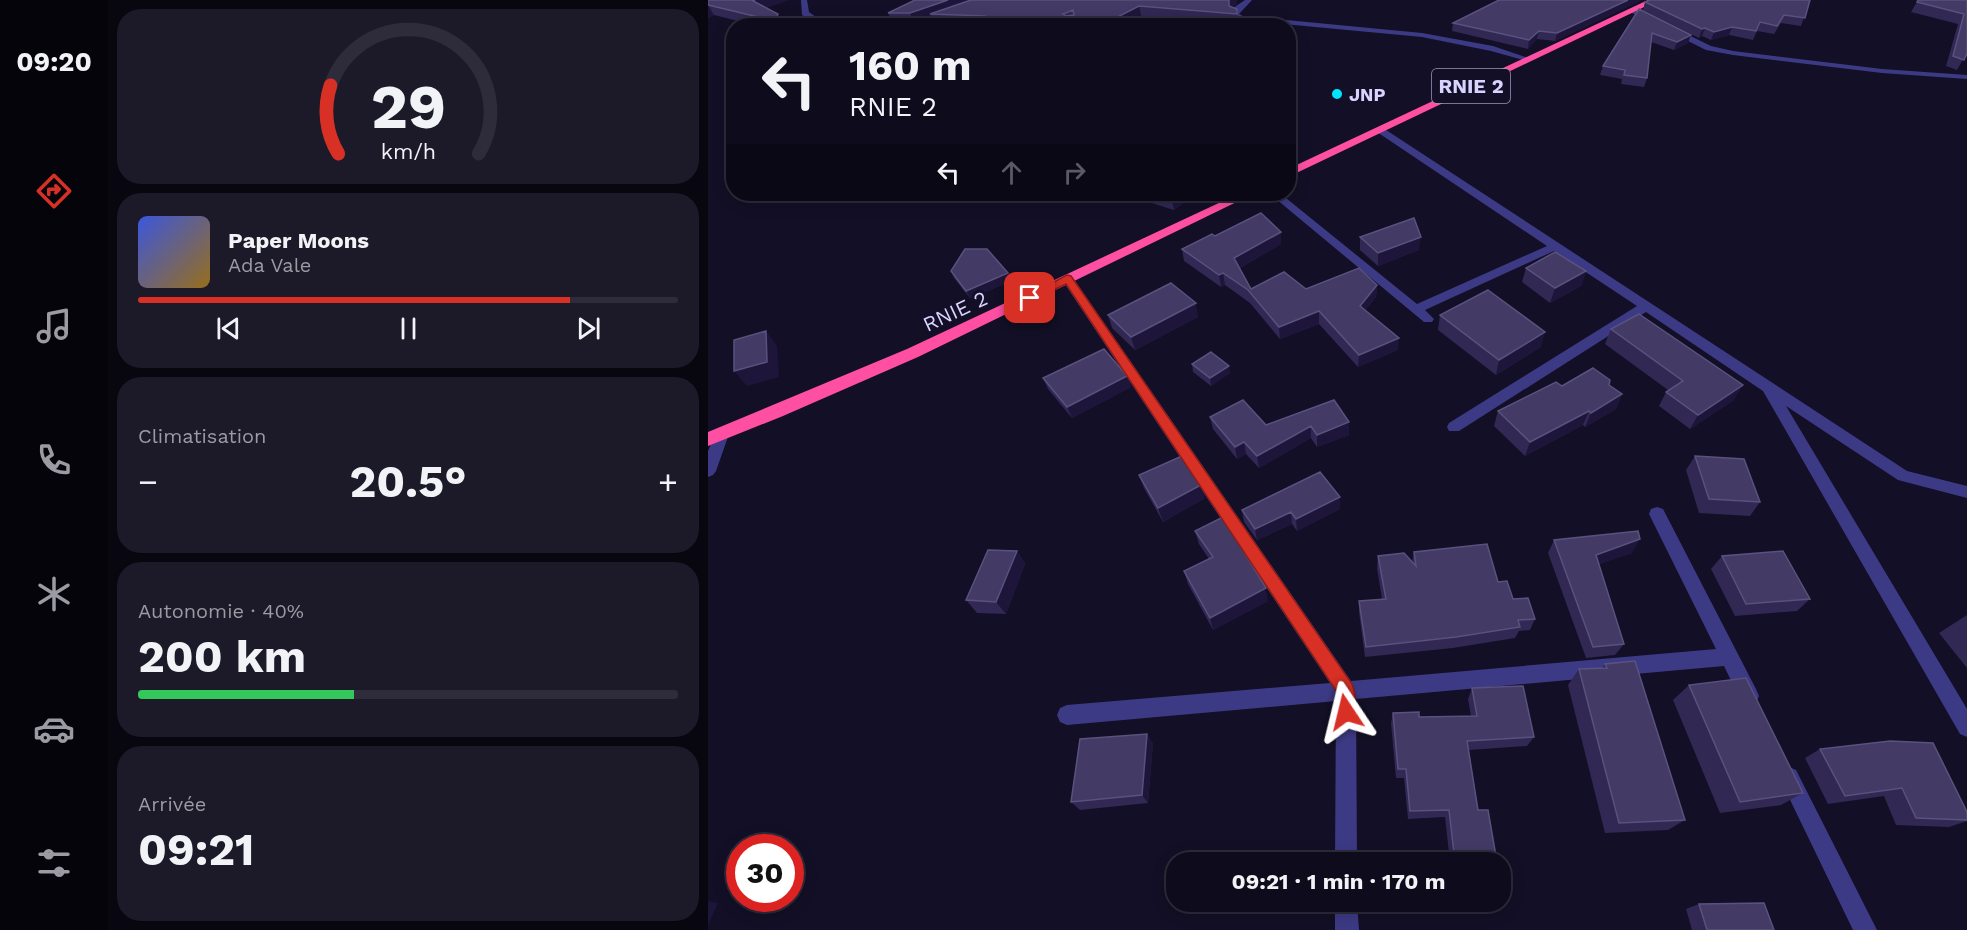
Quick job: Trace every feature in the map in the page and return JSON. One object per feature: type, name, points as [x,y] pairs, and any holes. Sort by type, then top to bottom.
[{"type":"highway","name":"RNIE 2","points":[[1296,170],[1655,0]]},
{"type":"highway","name":"RNIE 2","points":[[715,437],[954,336],[1067,279],[1232,201]]},
{"type":"street","points":[[804,0],[805,13],[813,18]]},
{"type":"street","points":[[1242,18],[1235,15],[1236,10],[1249,0]]},
{"type":"street","points":[[1633,10],[1709,48],[1733,53],[1882,71],[1967,77]]},
{"type":"street","points":[[945,18],[960,13]]},
{"type":"street","points":[[1296,23],[1452,39],[1499,49],[1527,59]]},
{"type":"street","points":[[1380,130],[1903,476],[1967,492]]},
{"type":"street","points":[[1284,201],[1428,319]]},
{"type":"street","points":[[1416,309],[1555,246]]},
{"type":"street","points":[[1067,279],[1346,690],[1346,852]]},
{"type":"street","points":[[1454,427],[1646,306]]},
{"type":"street","points":[[1767,386],[1967,727]]},
{"type":"street","points":[[708,471],[715,437]]},
{"type":"street","points":[[1657,514],[1755,709]]},
{"type":"street","points":[[1066,715],[1729,657]]},
{"type":"street","points":[[1781,762],[1865,930]]},
{"type":"street","points":[[1347,912],[1347,930]]},
{"type":"building","points":[[708,0],[755,0],[753,1],[778,14],[776,18],[762,18],[708,5]]},
{"type":"building","points":[[915,0],[948,0],[910,13],[888,13]]},
{"type":"building","points":[[971,0],[1229,0],[1229,6],[1237,9],[1237,14],[1139,6],[1116,18],[981,18],[986,16],[930,14]],"holes":[[[1073,10],[1074,15],[1063,14]]]},
{"type":"building","points":[[1499,0],[1628,0],[1557,33],[1539,31],[1529,40],[1453,23]]},
{"type":"building","points":[[1650,0],[1810,0],[1805,18],[1784,15],[1777,26],[1760,22],[1756,31],[1732,27],[1714,32],[1702,29],[1645,2]]},
{"type":"building","points":[[1918,0],[1967,0],[1967,53],[1964,60],[1953,56],[1964,14],[1917,2]]},
{"type":"building","points":[[1639,9],[1691,35],[1677,42],[1652,33],[1647,78],[1624,75],[1625,70],[1603,66]]},
{"type":"building","points":[[1261,213],[1281,232],[1234,258],[1251,289],[1284,272],[1306,289],[1359,268],[1377,285],[1360,306],[1399,338],[1359,355],[1319,311],[1279,327],[1248,290],[1223,273],[1219,275],[1182,249],[1212,234],[1215,236]]},
{"type":"building","points":[[1414,218],[1421,237],[1378,253],[1360,237]]},
{"type":"building","points":[[965,249],[987,249],[1008,273],[966,291],[951,271]]},
{"type":"building","points":[[1555,252],[1586,271],[1555,288],[1526,268]]},
{"type":"building","points":[[1171,283],[1196,303],[1131,337],[1108,315]]},
{"type":"building","points":[[1488,290],[1545,332],[1499,360],[1440,315]]},
{"type":"building","points":[[1639,314],[1743,385],[1698,415],[1666,392],[1683,381],[1611,329]]},
{"type":"building","points":[[766,331],[767,362],[734,371],[734,340]]},
{"type":"building","points":[[1104,349],[1127,376],[1067,407],[1043,378]]},
{"type":"building","points":[[1211,352],[1229,366],[1210,378],[1192,364]]},
{"type":"building","points":[[1593,368],[1610,380],[1609,385],[1622,394],[1591,413],[1589,411],[1530,442],[1498,411],[1556,382],[1562,386]]},
{"type":"building","points":[[1243,400],[1266,425],[1334,400],[1349,422],[1317,435],[1311,426],[1257,456],[1244,442],[1235,447],[1210,417]]},
{"type":"building","points":[[1182,456],[1201,485],[1158,508],[1139,475]]},
{"type":"building","points":[[1695,456],[1744,459],[1760,502],[1709,499]]},
{"type":"building","points":[[1320,472],[1340,497],[1296,519],[1291,512],[1255,529],[1242,510]]},
{"type":"building","points":[[1223,517],[1266,588],[1210,618],[1184,571],[1213,557],[1195,531]]},
{"type":"building","points":[[1638,531],[1640,539],[1596,555],[1624,644],[1593,647],[1554,540]]},
{"type":"building","points":[[1487,544],[1498,582],[1507,581],[1513,599],[1528,598],[1535,619],[1518,620],[1520,627],[1366,647],[1359,601],[1386,599],[1378,556],[1404,553],[1416,566],[1414,552]]},
{"type":"building","points":[[988,550],[1017,551],[996,602],[966,600]]},
{"type":"building","points":[[1783,551],[1810,599],[1746,604],[1722,556]]},
{"type":"building","points":[[1635,661],[1685,820],[1619,823],[1579,669],[1607,668],[1605,664]]},
{"type":"building","points":[[1746,678],[1803,793],[1740,802],[1689,685]]},
{"type":"building","points":[[1523,686],[1534,737],[1467,741],[1478,810],[1488,810],[1495,852],[1454,852],[1449,810],[1410,811],[1406,769],[1398,769],[1393,713],[1419,712],[1419,717],[1477,716],[1472,688]]},
{"type":"building","points":[[1147,734],[1142,795],[1071,802],[1080,739]]},
{"type":"building","points":[[1890,741],[1933,743],[1967,812],[1967,820],[1916,818],[1902,788],[1845,796],[1820,749]]},
{"type":"building","points":[[1764,903],[1774,930],[1707,930],[1699,904]]},
{"type":"place","name":"JNP","points":[[1337,94]]},
{"type":"route","points":[[1030,298],[1067,279],[1346,690],[1346,712]]}]
